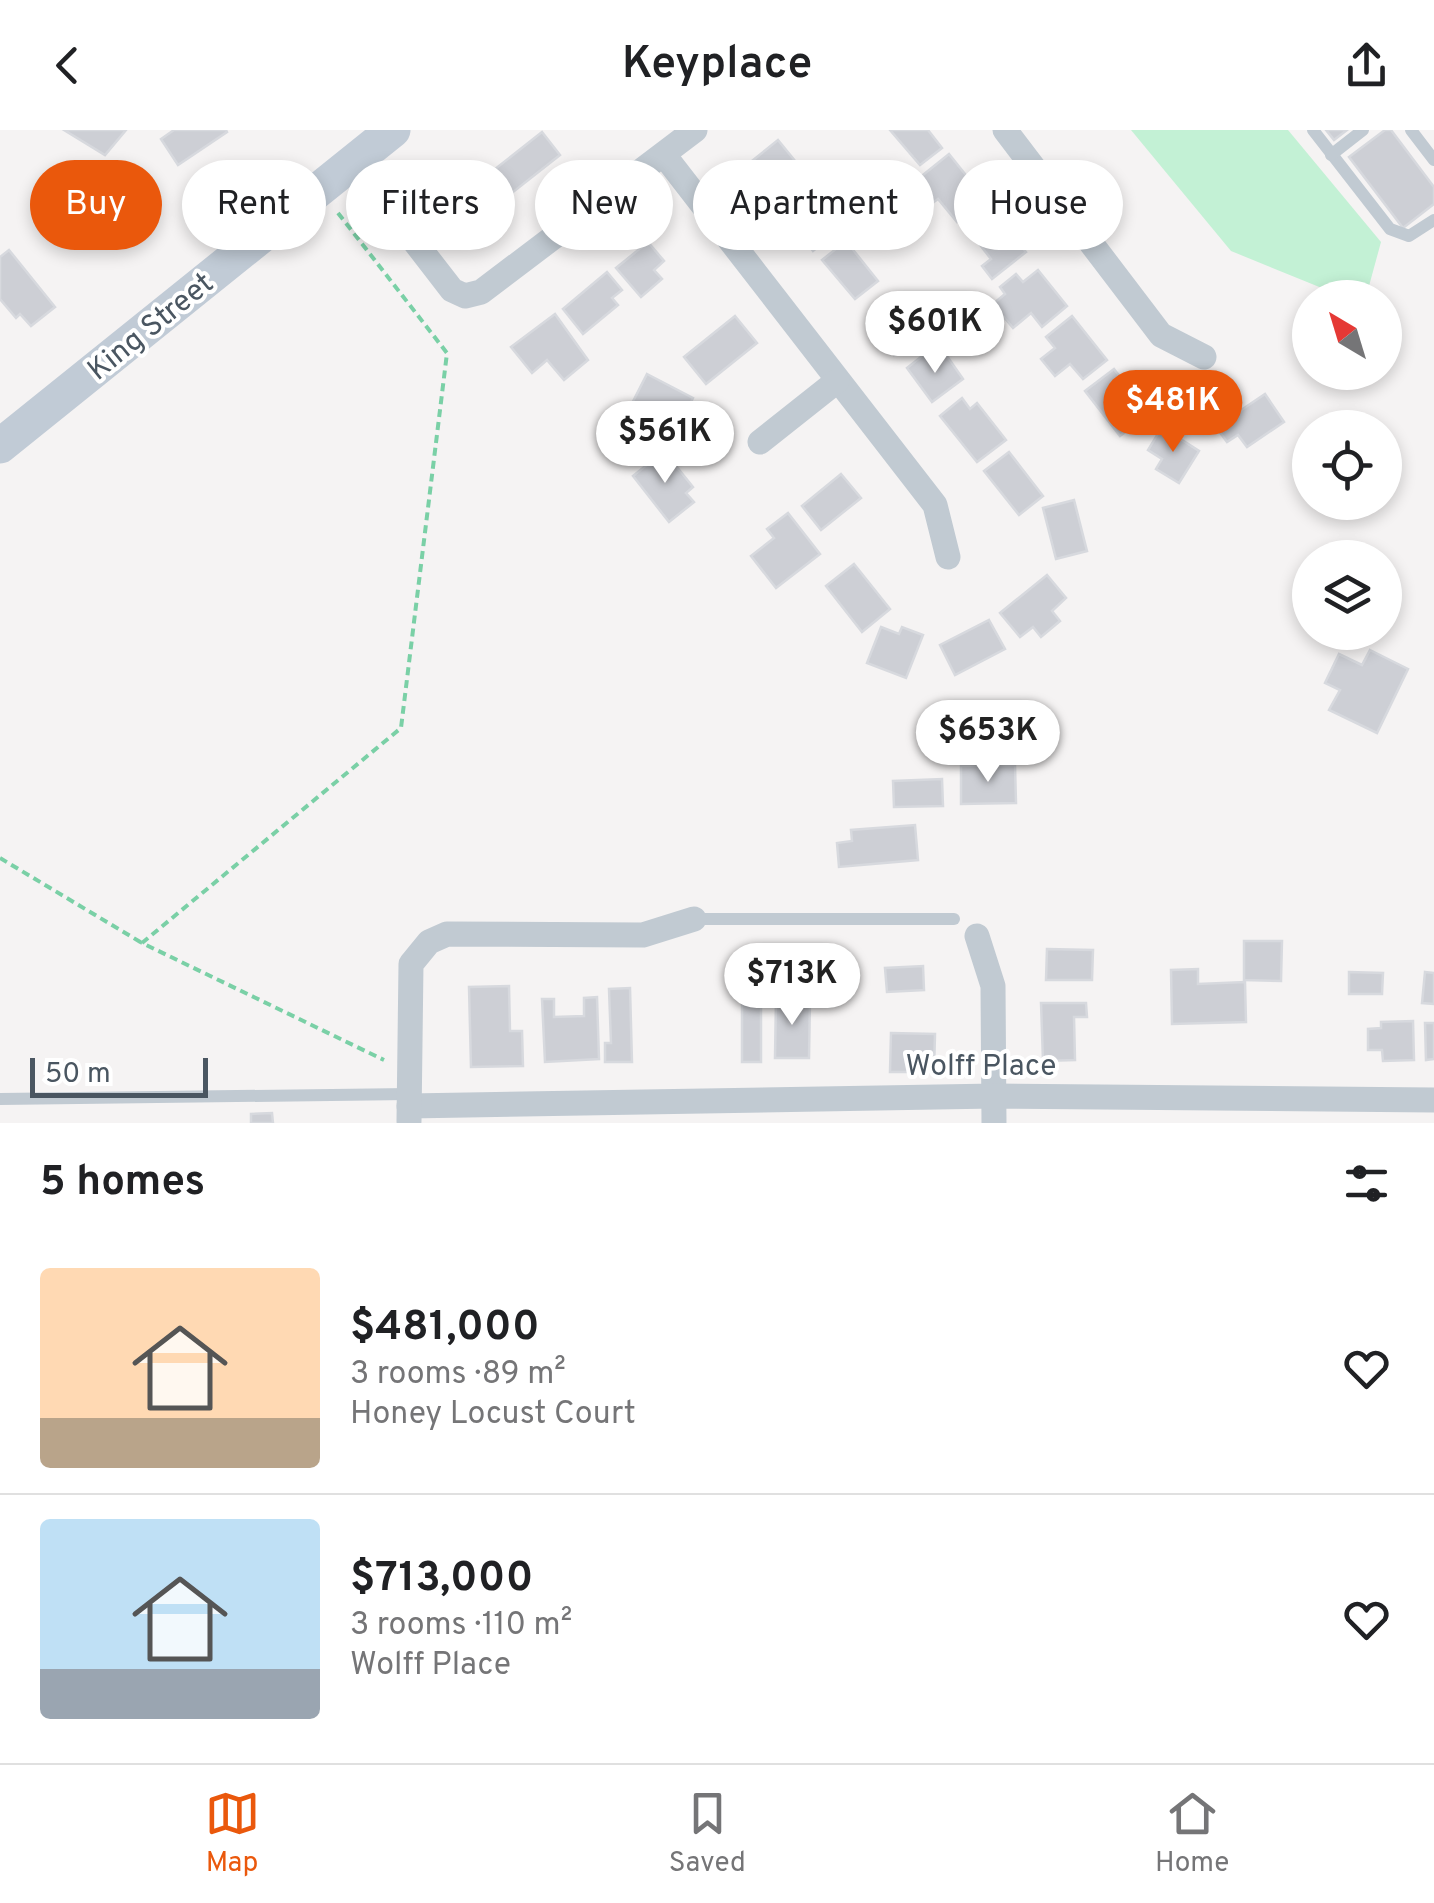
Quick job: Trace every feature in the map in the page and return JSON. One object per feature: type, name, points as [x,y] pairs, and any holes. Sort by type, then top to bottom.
[{"type":"street","name":"King Street","points":[[356,160],[393,130]]},
{"type":"street","points":[[421,250],[452,290],[465,296],[481,292],[696,130]]},
{"type":"street","points":[[1006,130],[1161,334],[1204,357]]},
{"type":"street","points":[[664,154],[935,504],[948,556]]},
{"type":"street","name":"King Street","points":[[326,184],[346,168]]},
{"type":"street","name":"King Street","points":[[0,446],[244,250]]},
{"type":"street","points":[[760,442],[836,381]]},
{"type":"street","points":[[409,1099],[410,964],[428,942],[447,934],[643,934],[694,920]]},
{"type":"street","points":[[977,936],[992,986],[994,1123]]},
{"type":"street","name":"Wolff Place","points":[[409,1099],[995,1096],[1434,1100]]},
{"type":"lane","points":[[1312,130],[1396,234],[1409,236],[1434,220]]},
{"type":"lane","points":[[1332,154],[1364,130]]},
{"type":"lane","points":[[1410,130],[1434,160]]},
{"type":"lane","points":[[694,920],[954,919]]},
{"type":"lane","points":[[0,1099],[409,1099]]},
{"type":"path","points":[[142,943],[402,728],[447,353],[326,199]]},
{"type":"path","points":[[0,858],[409,1099]]},
{"type":"green space","points":[[1131,130],[1288,130],[1381,242],[1371,280],[1302,280],[1231,251]]},
{"type":"building","points":[[64,130],[126,130],[105,155]]},
{"type":"building","points":[[174,130],[227,132],[178,165],[161,139]]},
{"type":"building","points":[[890,130],[928,130],[942,148],[926,160],[916,160]]},
{"type":"building","points":[[1326,130],[1347,130],[1334,140]]},
{"type":"building","points":[[1385,130],[1391,130],[1434,187],[1434,204],[1403,228],[1349,157]]},
{"type":"building","points":[[542,132],[560,155],[554,160],[535,160],[535,175],[515,190],[515,160],[506,160]]},
{"type":"building","points":[[778,140],[794,160],[753,160]]},
{"type":"building","points":[[949,154],[954,160],[954,218],[938,199],[934,202],[934,166]]},
{"type":"building","points":[[9,250],[55,307],[31,326],[20,314],[16,318],[0,299],[0,257]]},
{"type":"building","points":[[638,250],[655,250],[664,261],[654,270],[662,279],[641,297],[616,268]]},
{"type":"building","points":[[835,250],[853,250],[878,281],[855,299],[822,260]]},
{"type":"building","points":[[984,250],[1026,252],[992,279],[982,266],[991,259]]},
{"type":"building","points":[[1038,270],[1067,306],[1042,327],[1031,313],[1013,328],[993,304],[1005,294],[1000,287],[1016,274],[1023,282]]},
{"type":"building","points":[[607,272],[622,290],[612,298],[618,305],[583,334],[563,309]]},
{"type":"building","points":[[896,295],[924,332],[894,355],[868,317]]},
{"type":"building","points":[[555,314],[588,360],[564,380],[547,360],[532,373],[511,347]]},
{"type":"building","points":[[735,316],[757,343],[706,384],[684,357]]},
{"type":"building","points":[[1072,316],[1107,360],[1083,379],[1070,364],[1055,376],[1041,359],[1055,348],[1046,337]]},
{"type":"building","points":[[927,352],[936,365],[947,356],[963,379],[932,402],[907,368]]},
{"type":"building","points":[[1114,369],[1149,414],[1120,436],[1085,391]]},
{"type":"building","points":[[647,374],[693,398],[681,421],[670,415],[656,443],[621,425]]},
{"type":"building","points":[[1265,394],[1284,422],[1247,447],[1238,435],[1227,442],[1216,427]]},
{"type":"building","points":[[962,398],[970,409],[977,403],[1006,440],[977,462],[940,416]]},
{"type":"building","points":[[1162,427],[1199,451],[1179,483],[1156,469],[1162,459],[1148,450]]},
{"type":"building","points":[[664,451],[693,487],[686,493],[694,502],[669,522],[633,476]]},
{"type":"building","points":[[1009,452],[1043,496],[1019,515],[984,471]]},
{"type":"building","points":[[841,474],[861,498],[821,530],[802,506]]},
{"type":"building","points":[[1074,500],[1087,551],[1056,559],[1043,508]]},
{"type":"building","points":[[788,513],[820,554],[776,588],[751,556],[774,538],[767,529]]},
{"type":"building","points":[[854,564],[890,609],[862,632],[826,586]]},
{"type":"building","points":[[1047,575],[1066,598],[1052,611],[1060,621],[1041,637],[1033,627],[1020,637],[1000,613]]},
{"type":"building","points":[[989,620],[1005,649],[955,675],[940,645]]},
{"type":"building","points":[[881,627],[899,634],[902,627],[923,635],[906,678],[867,663]]},
{"type":"building","points":[[1370,650],[1408,669],[1377,733],[1329,710],[1340,690],[1325,683],[1339,654],[1362,665]]},
{"type":"building","points":[[1015,765],[1016,803],[961,804],[961,766]]},
{"type":"building","points":[[942,779],[943,806],[894,807],[893,781]]},
{"type":"building","points":[[915,825],[918,860],[839,867],[837,843],[852,841],[851,830]]},
{"type":"building","points":[[1244,941],[1282,941],[1281,981],[1244,980]]},
{"type":"building","points":[[1047,949],[1093,950],[1092,980],[1046,980]]},
{"type":"building","points":[[923,966],[924,990],[887,992],[885,968]]},
{"type":"building","points":[[1198,969],[1198,984],[1245,982],[1246,1022],[1172,1024],[1171,970]]},
{"type":"building","points":[[1349,972],[1383,973],[1382,994],[1349,994]]},
{"type":"building","points":[[1425,972],[1434,973],[1434,1004],[1422,1003]]},
{"type":"building","points":[[509,986],[510,1031],[522,1031],[523,1066],[471,1067],[469,987]]},
{"type":"building","points":[[630,988],[632,1062],[605,1062],[605,1043],[611,1043],[609,989]]},
{"type":"building","points":[[742,990],[761,991],[761,1062],[742,1062]]},
{"type":"building","points":[[597,997],[599,1059],[545,1062],[542,999],[554,999],[554,1017],[584,1016],[584,998]]},
{"type":"building","points":[[776,998],[810,999],[809,1058],[775,1058]]},
{"type":"building","points":[[1041,1003],[1086,1003],[1087,1017],[1074,1017],[1075,1060],[1043,1061]]},
{"type":"building","points":[[1413,1021],[1414,1060],[1383,1061],[1382,1050],[1368,1050],[1368,1029],[1381,1028],[1381,1022]]},
{"type":"building","points":[[1425,1023],[1434,1023],[1434,1059],[1426,1060]]},
{"type":"building","points":[[891,1033],[935,1034],[934,1072],[890,1072]]},
{"type":"building","points":[[272,1113],[273,1123],[251,1123],[251,1114]]}]
